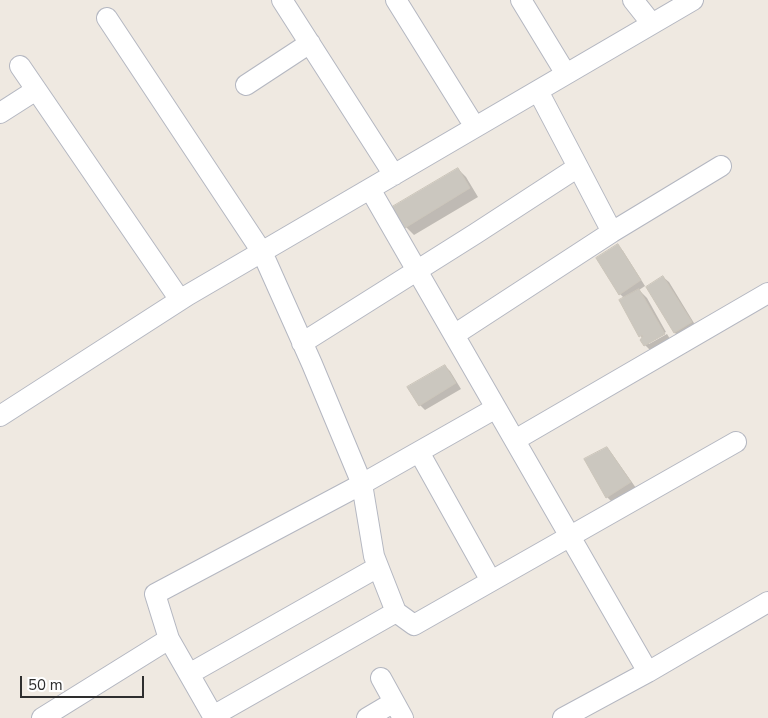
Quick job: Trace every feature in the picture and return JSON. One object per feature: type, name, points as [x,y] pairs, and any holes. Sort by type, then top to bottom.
[{"type":"street","points":[[282,0],[394,175]]},
{"type":"street","points":[[396,0],[475,127]]},
{"type":"street","points":[[521,0],[566,74]]},
{"type":"street","points":[[633,0],[652,24]]},
{"type":"street","points":[[0,416],[180,300],[693,0]]},
{"type":"street","points":[[107,18],[262,252],[362,484],[374,556],[396,612],[414,625],[736,442]]},
{"type":"street","points":[[246,85],[310,43]]},
{"type":"street","points":[[20,66],[180,300]]},
{"type":"street","points":[[0,113],[36,90]]},
{"type":"street","points":[[538,91],[612,232]]},
{"type":"street","points":[[454,335],[612,232],[720,166]]},
{"type":"street","points":[[302,343],[578,167]]},
{"type":"street","points":[[370,189],[648,672]]},
{"type":"street","points":[[515,440],[768,293]]},
{"type":"street","points":[[396,612],[213,717],[169,639],[155,594],[362,484],[496,408]]},
{"type":"street","points":[[419,452],[492,581]]},
{"type":"street","points":[[189,674],[378,567]]},
{"type":"street","points":[[563,718],[648,672],[768,602]]},
{"type":"street","points":[[42,718],[169,639]]},
{"type":"street","points":[[367,718],[398,710],[381,678]]},
{"type":"building","points":[[458,168],[470,188],[405,228],[392,207]]},
{"type":"building","points":[[618,244],[641,280],[619,295],[596,258]]},
{"type":"building","points":[[663,276],[692,322],[674,333],[646,287]]},
{"type":"building","points":[[639,289],[665,334],[644,346],[640,340],[643,336],[639,337],[619,300]]},
{"type":"building","points":[[445,365],[456,383],[419,406],[407,387]]},
{"type":"building","points":[[607,447],[631,482],[606,498],[584,459]]}]
